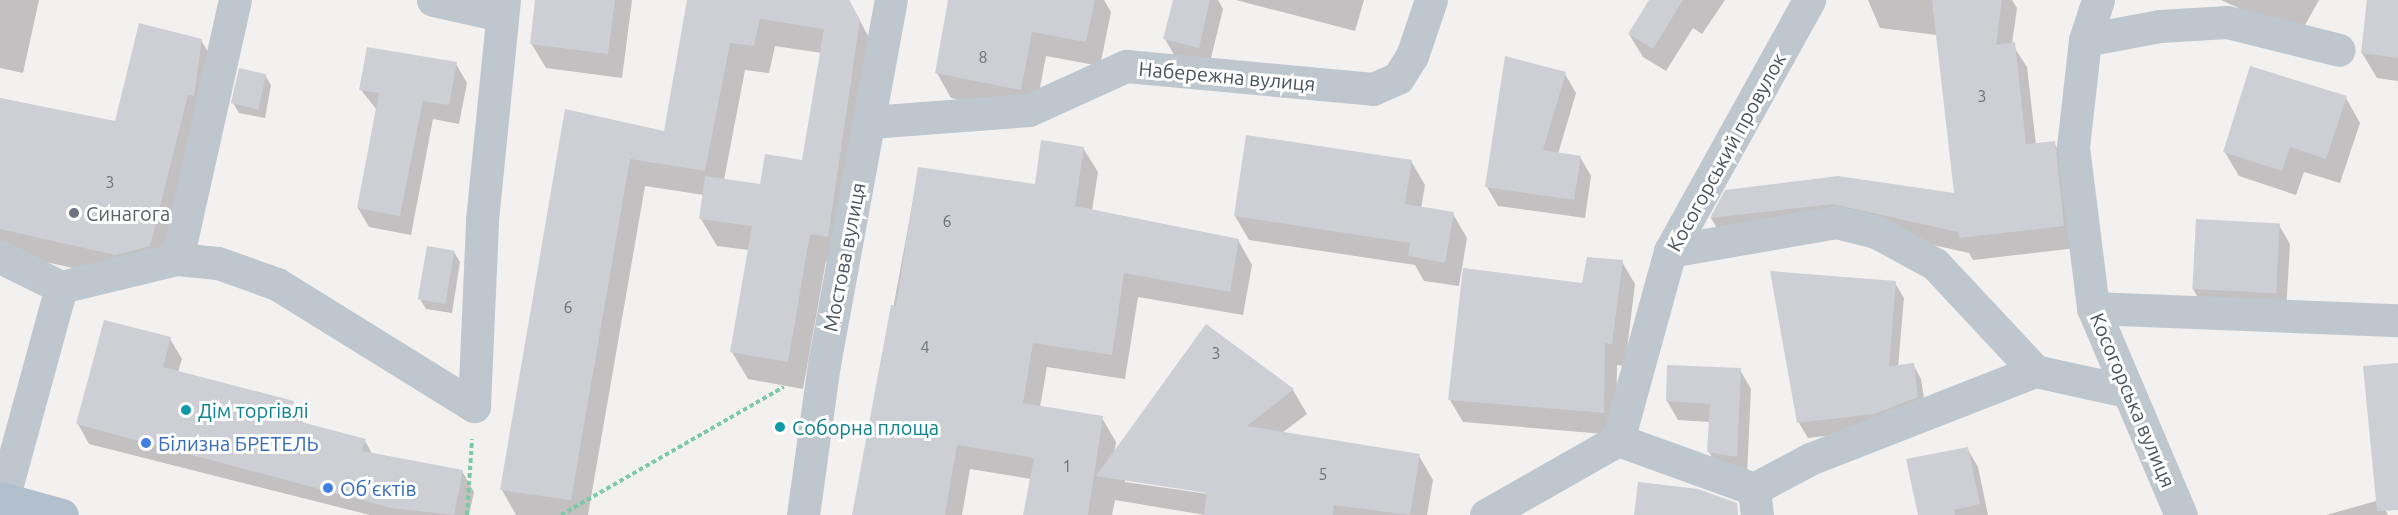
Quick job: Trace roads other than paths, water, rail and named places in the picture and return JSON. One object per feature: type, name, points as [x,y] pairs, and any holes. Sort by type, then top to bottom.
[{"type":"main road","points":[[1,498],[62,515]]},
{"type":"street","points":[[177,259],[235,0]]},
{"type":"street","points":[[0,257],[61,287],[177,259],[218,263],[277,284],[474,406],[482,220],[502,8],[433,0]]},
{"type":"street","name":"Мостова вулиця","points":[[803,515],[824,364],[891,0]]},
{"type":"street","name":"Набережна вулиця","points":[[870,122],[1029,110],[1126,66],[1373,89],[1398,78],[1412,56],[1431,0]]},
{"type":"street","name":"Косогорський провулок","points":[[1618,440],[1670,252],[1809,0]]},
{"type":"street","name":"Косогорська вулиця","points":[[2098,0],[2085,40],[2073,147],[2093,308],[2126,392],[2181,515]]},
{"type":"street","points":[[2085,40],[2160,26],[2227,22],[2339,50]]},
{"type":"street","points":[[1670,252],[1836,222],[1876,232],[1935,264],[2034,371]]},
{"type":"street","points":[[1,498],[61,287]]},
{"type":"street","points":[[2093,308],[2398,320]]},
{"type":"street","points":[[1486,515],[1618,440],[1755,502],[1810,459],[2034,371],[2126,392]]},
{"type":"place","name":"Синагога","points":[[74,213]]},
{"type":"place","name":"Дім торгівлі","points":[[186,410]]},
{"type":"place","name":"Соборна площа","points":[[780,427]]},
{"type":"place","name":"Білизна БРЕТЕЛЬ","points":[[146,443]]},
{"type":"place","name":"Об’єктів","points":[[328,488]]}]
